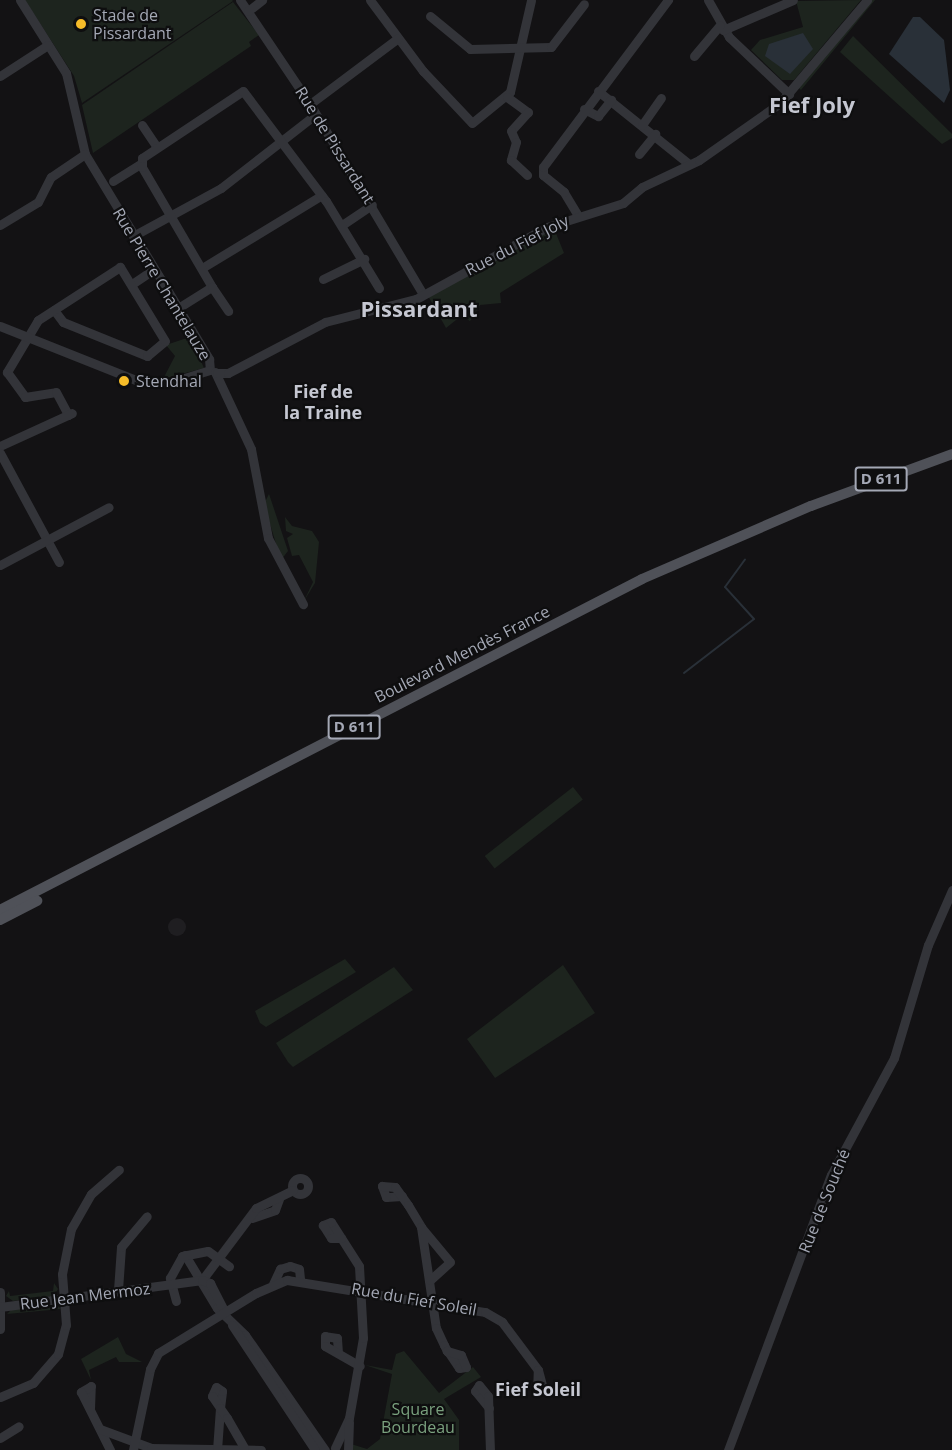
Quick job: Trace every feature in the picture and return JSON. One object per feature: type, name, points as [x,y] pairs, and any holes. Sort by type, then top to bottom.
[{"type":"main road","name":"Boulevard Mendès France","points":[[0,910],[68,878],[642,579],[811,506],[952,454]]},
{"type":"main road","name":"Boulevard Mendès France","points":[[0,915],[49,892],[644,583],[762,530],[952,459]]},
{"type":"main road","points":[[0,903],[68,878]]},
{"type":"main road","points":[[0,920],[49,892]]},
{"type":"street","name":"Rue Pierre Chantelauze","points":[[20,0],[71,85],[85,154],[178,308],[213,371],[251,449],[268,538],[303,604]]},
{"type":"street","name":"Rue de Pissardant","points":[[240,0],[310,104],[423,294]]},
{"type":"street","points":[[248,11],[262,0]]},
{"type":"street","points":[[370,0],[397,39],[469,122],[476,123],[507,97],[531,0]]},
{"type":"street","points":[[577,214],[542,170],[584,109],[668,0]]},
{"type":"street","points":[[708,0],[721,28],[789,94]]},
{"type":"street","points":[[694,56],[721,28],[794,0]]},
{"type":"street","name":"Rue du Fief Joly","points":[[29,338],[145,382],[200,377],[213,371],[228,373],[325,322],[423,294],[577,214],[623,203],[642,187],[689,164],[789,94],[867,0]]},
{"type":"street","points":[[430,16],[470,49],[520,49],[556,46],[584,4]]},
{"type":"street","points":[[310,104],[397,39]]},
{"type":"street","points":[[0,76],[48,45]]},
{"type":"street","points":[[113,181],[142,163],[156,146],[243,91],[322,195],[364,260],[379,288]]},
{"type":"street","points":[[598,91],[655,134],[689,164]]},
{"type":"street","points":[[507,97],[528,112],[511,131],[516,142],[511,160],[526,175]]},
{"type":"street","points":[[642,124],[661,98]]},
{"type":"street","points":[[584,109],[598,116],[611,100]]},
{"type":"street","points":[[133,236],[172,216],[282,142],[316,114]]},
{"type":"street","points":[[142,124],[156,146]]},
{"type":"street","points":[[639,154],[655,134]]},
{"type":"street","points":[[0,225],[38,202],[51,177],[85,154]]},
{"type":"street","points":[[142,163],[212,287],[228,310]]},
{"type":"street","points":[[202,268],[322,195]]},
{"type":"street","points":[[342,225],[372,206]]},
{"type":"street","points":[[323,279],[364,260]]},
{"type":"street","points":[[0,446],[70,414],[56,392],[25,397],[8,375],[8,365],[23,353],[39,320],[54,310],[120,267],[165,341],[147,356],[63,322],[54,310]]},
{"type":"street","points":[[132,284],[153,270]]},
{"type":"street","points":[[178,308],[212,287]]},
{"type":"street","points":[[0,326],[29,338]]},
{"type":"street","points":[[0,453],[59,562]]},
{"type":"street","points":[[0,565],[109,507]]},
{"type":"street","name":"Rue de Souché","points":[[728,1450],[831,1175],[894,1058],[928,945],[952,890]]},
{"type":"street","points":[[0,1397],[27,1388],[53,1363],[65,1335],[65,1250],[75,1219],[92,1194],[119,1170]]},
{"type":"street","points":[[202,1280],[219,1255],[268,1200],[279,1199],[293,1190]]},
{"type":"street","points":[[402,1196],[421,1227],[450,1262],[430,1280]]},
{"type":"street","points":[[118,1290],[121,1247],[147,1216]]},
{"type":"street","points":[[421,1227],[430,1280],[431,1302],[447,1351]]},
{"type":"street","points":[[226,1314],[336,1450],[348,1420],[360,1366],[362,1290],[358,1266],[341,1238]]},
{"type":"street","points":[[176,1301],[170,1286],[173,1267],[185,1255],[204,1250],[219,1255],[229,1266]]},
{"type":"street","points":[[185,1255],[315,1450]]},
{"type":"street","name":"Rue du Fief Soleil","points":[[273,1284],[280,1269],[290,1266],[299,1269],[300,1279]]},
{"type":"street","name":"Rue du Fief Soleil","points":[[134,1447],[155,1358],[273,1284],[300,1279],[431,1302],[496,1317],[538,1370]]},
{"type":"street","name":"Rue Jean Mermoz","points":[[1,1306],[118,1290],[170,1286],[202,1280]]},
{"type":"street","points":[[0,1292],[0,1329]]},
{"type":"street","points":[[338,1353],[360,1366]]},
{"type":"street","points":[[217,1448],[220,1408],[244,1447]]},
{"type":"street","points":[[489,1408],[490,1450]]},
{"type":"street","points":[[90,1409],[110,1450]]},
{"type":"street","points":[[0,1438],[19,1426]]},
{"type":"street","points":[[100,1429],[134,1447],[244,1447],[261,1450]]},
{"type":"shaded area","points":[[913,17],[920,17],[944,40],[950,90],[944,103],[889,54]]},
{"type":"shaded area","points":[[803,33],[813,49],[790,74],[765,56],[769,44]]},
{"type":"shaded area","points":[[177,918],[183,921],[186,927],[183,933],[177,936],[171,933],[168,927],[171,921]]},
{"type":"green space","points":[[25,0],[233,1],[82,103],[74,76]]},
{"type":"green space","points":[[861,0],[794,80],[782,80],[751,50],[760,40],[803,27],[796,1]]},
{"type":"green space","points":[[871,0],[875,0],[801,90],[798,87]]},
{"type":"green space","points":[[233,2],[259,35],[249,42],[251,46],[93,153],[82,105]]},
{"type":"green space","points":[[853,36],[952,134],[952,138],[942,144],[840,52]]},
{"type":"green space","points":[[553,226],[564,253],[500,293],[501,303],[480,305],[470,321],[461,316],[446,328],[427,294]]},
{"type":"green space","points":[[190,337],[204,368],[163,379],[175,356],[166,345]]},
{"type":"green space","points":[[269,494],[288,551],[281,560],[264,504]]},
{"type":"green space","points":[[285,517],[292,526],[312,531],[319,542],[315,583],[304,601],[313,582],[299,555],[292,556],[287,538],[293,534],[286,531]]},
{"type":"green space","points":[[573,787],[583,800],[495,869],[485,856]]},
{"type":"green space","points":[[345,959],[356,972],[266,1027],[260,1023],[255,1011]]},
{"type":"green space","points":[[563,965],[595,1013],[495,1078],[467,1039]]},
{"type":"green space","points":[[394,967],[413,990],[293,1067],[288,1062],[276,1043]]},
{"type":"green space","points":[[54,1283],[58,1289],[54,1296],[13,1301],[6,1296],[9,1291],[10,1296],[53,1291]]},
{"type":"green space","points":[[55,1303],[61,1309],[7,1314],[11,1310]]},
{"type":"green space","points":[[118,1337],[126,1354],[142,1362],[119,1362],[116,1357],[89,1370],[91,1380],[81,1359]]},
{"type":"green space","name":"Square Bourdeau","points":[[404,1351],[439,1393],[473,1367],[481,1377],[444,1399],[459,1420],[459,1450],[351,1450],[351,1444],[367,1449],[380,1439],[392,1374],[365,1365],[392,1370],[396,1354]]},
{"type":"waterway","points":[[684,673],[754,619],[725,587],[745,559]]},
{"type":"place","name":"Stade de Pissardant","points":[[81,24]]},
{"type":"place","name":"Stendhal","points":[[124,381]]},
{"type":"district","name":"Fief Joly","points":[[812,105]]},
{"type":"district","name":"Pissardant","points":[[419,309]]},
{"type":"district","name":"Fief de la Traine","points":[[323,402]]},
{"type":"district","name":"Fief Soleil","points":[[538,1389]]}]
